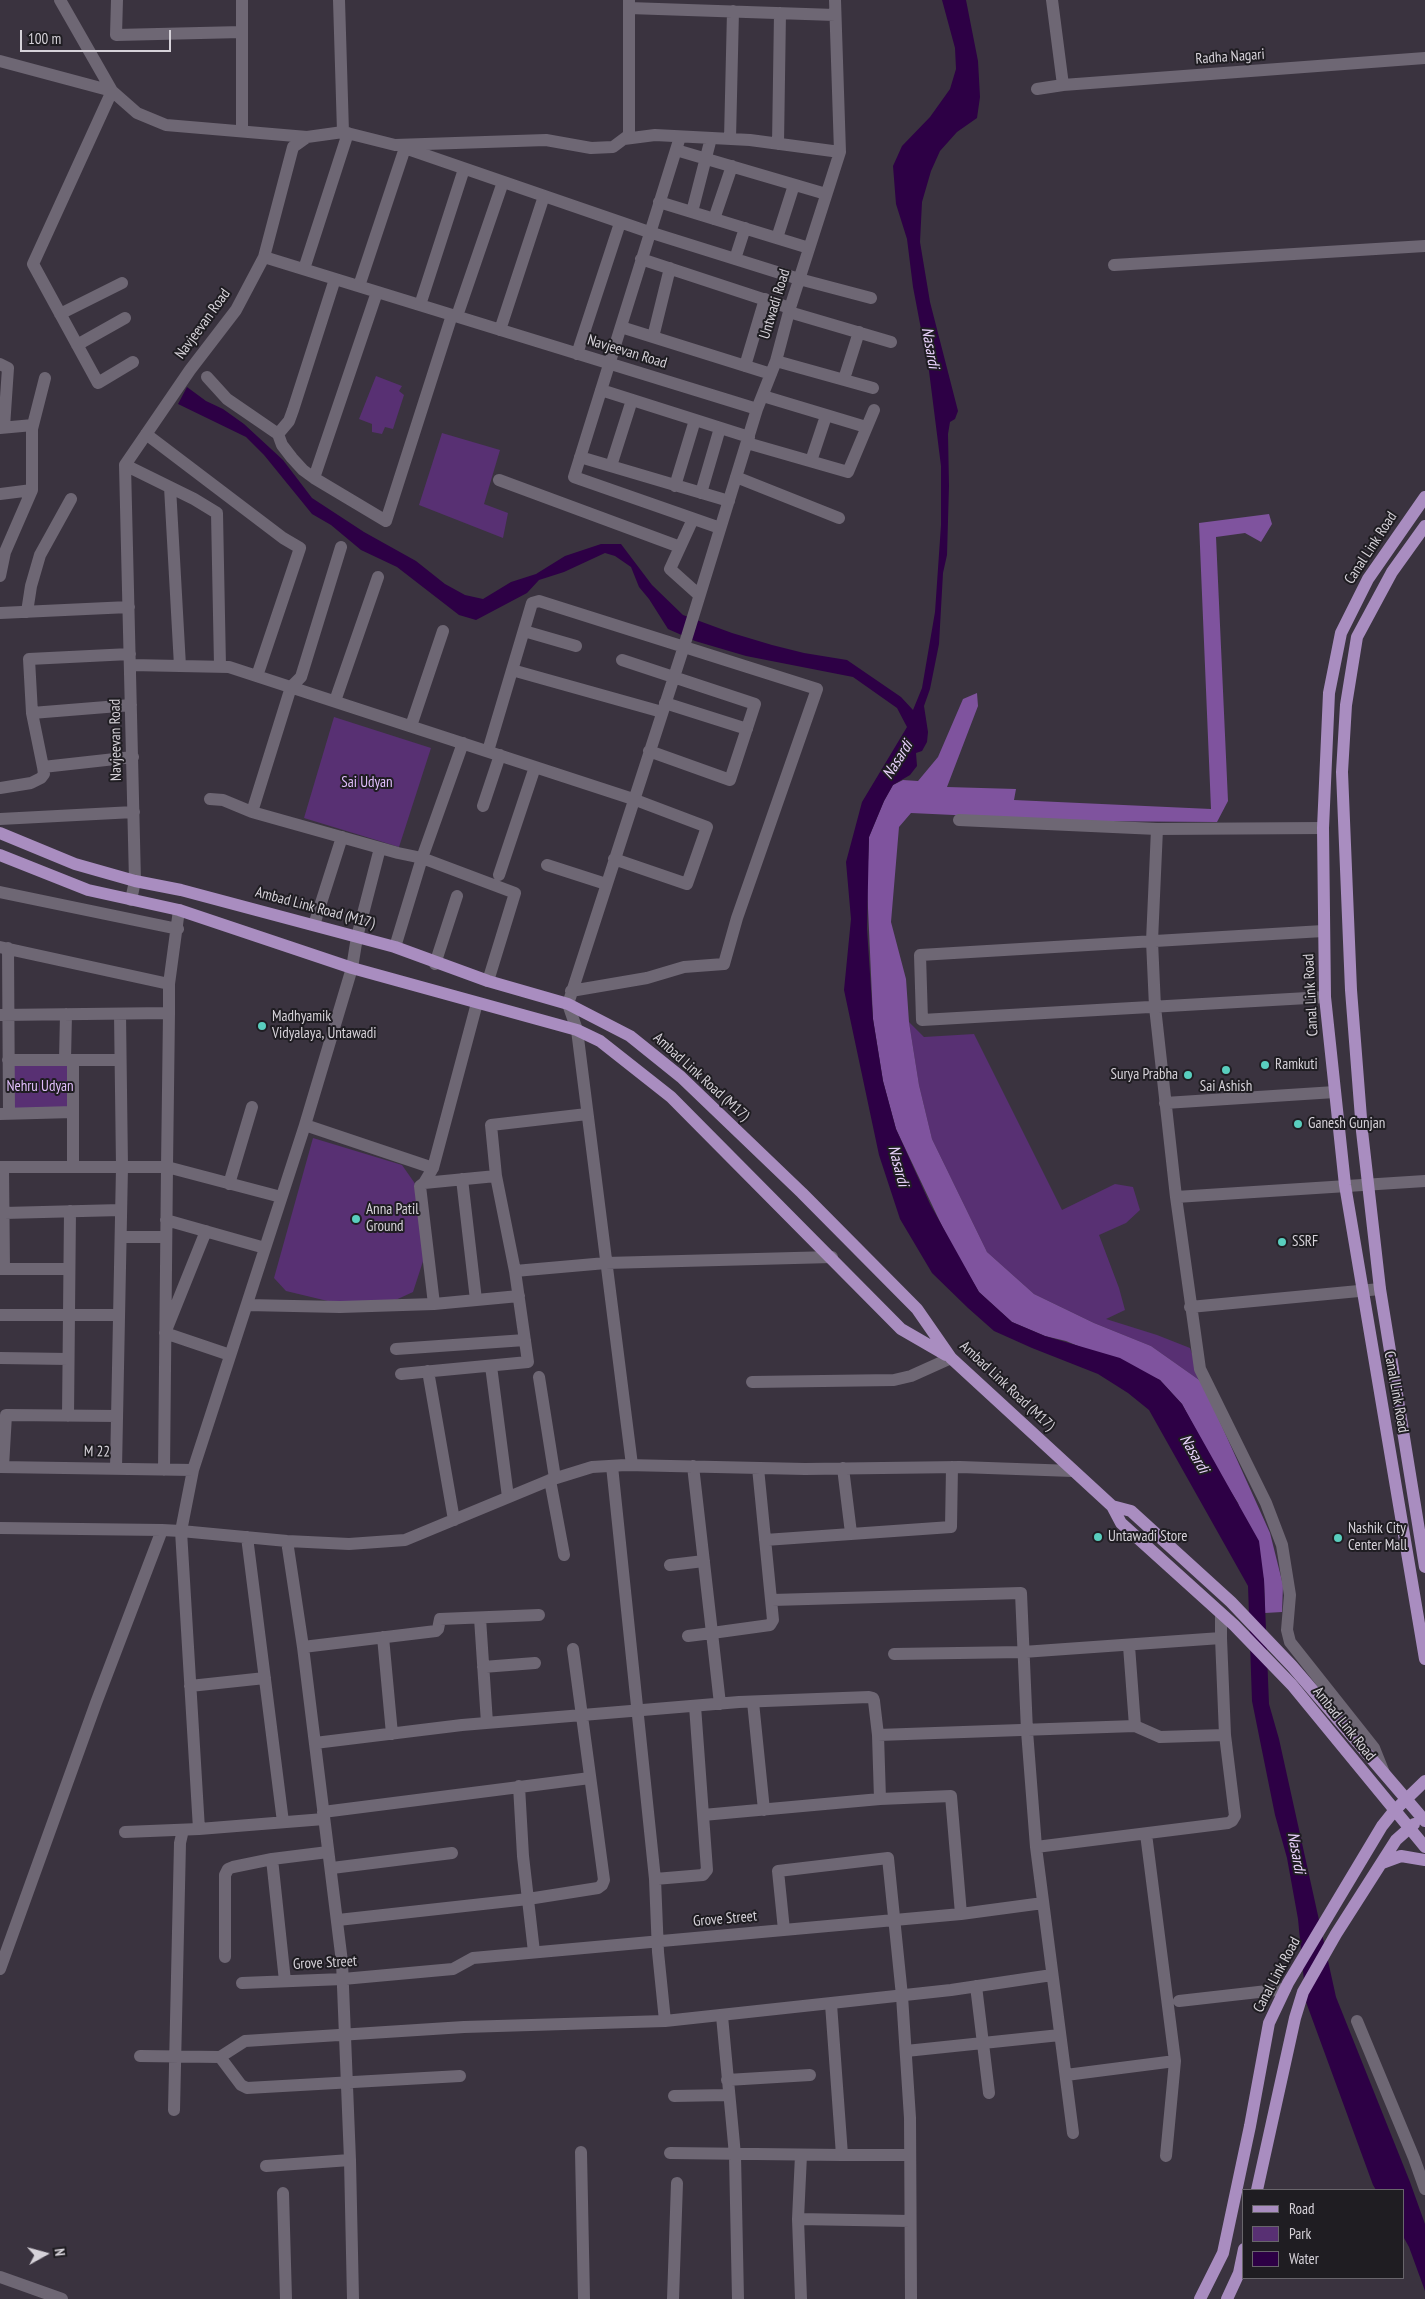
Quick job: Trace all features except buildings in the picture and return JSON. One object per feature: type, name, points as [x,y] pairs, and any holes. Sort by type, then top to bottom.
[{"type":"main road","name":"Canal Link Road","points":[[1425,497],[1368,579],[1341,633],[1329,693],[1324,828],[1325,997],[1345,1184],[1425,1659]]},
{"type":"main road","name":"Canal Link Road","points":[[1425,526],[1392,572],[1357,637],[1346,705],[1342,772],[1351,990],[1368,1183],[1380,1289],[1422,1531],[1425,1567]]},
{"type":"main road","name":"Ambad Link Road (M17)","points":[[0,833],[75,864],[395,947],[435,964],[568,1004],[630,1036],[681,1077],[802,1193],[917,1309],[950,1358],[1112,1506],[1120,1523],[1234,1625]]},
{"type":"main road","points":[[0,855],[88,890],[180,910],[352,968],[577,1030],[600,1041],[671,1097],[832,1257],[901,1330],[950,1358]]},
{"type":"main road","name":"Ambad Link Road (M17)","points":[[1112,1506],[1131,1510],[1230,1602]]},
{"type":"main road","name":"Ambad Link Road","points":[[1230,1602],[1362,1740],[1384,1773],[1424,1817]]},
{"type":"main road","name":"Ambad Link Road","points":[[1234,1625],[1292,1685],[1425,1847]]},
{"type":"main road","name":"Canal Link Road","points":[[1200,2299],[1223,2253],[1250,2126],[1269,2023],[1285,1989],[1378,1832],[1394,1811],[1425,1782]]},
{"type":"main road","name":"Canal Link Road","points":[[1256,2189],[1295,2018],[1303,1992],[1336,1934],[1396,1840],[1424,1817]]},
{"type":"main road","points":[[1382,1864],[1401,1856],[1425,1860]]},
{"type":"main road","points":[[1227,2299],[1239,2272],[1242,2258]]},
{"type":"street","points":[[60,0],[112,91],[138,113],[166,125],[307,137],[346,132],[400,147],[649,232],[799,279],[871,298]]},
{"type":"street","points":[[116,0],[116,34],[242,32]]},
{"type":"street","points":[[242,0],[242,132]]},
{"type":"street","points":[[304,269],[346,132],[339,0]]},
{"type":"street","name":"Untwadi Road","points":[[568,1004],[736,477],[776,361],[789,310],[840,152],[835,0]]},
{"type":"street","points":[[1052,0],[1063,85]]},
{"type":"street","points":[[400,147],[546,140],[591,148],[613,146],[629,135],[629,4],[733,12],[835,15]]},
{"type":"street","points":[[730,139],[733,12]]},
{"type":"street","points":[[778,144],[780,13]]},
{"type":"street","name":"Radha Nagari","points":[[1037,89],[1063,85],[1425,58]]},
{"type":"street","points":[[0,61],[112,91]]},
{"type":"street","points":[[112,91],[33,264],[98,383],[133,362]]},
{"type":"street","points":[[624,139],[655,135],[730,139],[840,152]]},
{"type":"street","points":[[264,257],[292,147],[307,137]]},
{"type":"street","points":[[680,137],[574,478],[720,528]]},
{"type":"street","points":[[692,212],[711,138]]},
{"type":"street","points":[[359,286],[400,147]]},
{"type":"street","points":[[676,150],[826,194]]},
{"type":"street","points":[[714,219],[732,166]]},
{"type":"street","points":[[420,305],[464,169]]},
{"type":"street","points":[[207,377],[227,399],[278,434],[282,445],[303,470],[386,520],[455,316],[503,182]]},
{"type":"street","points":[[778,238],[794,185]]},
{"type":"street","points":[[500,330],[544,196]]},
{"type":"street","points":[[659,202],[809,248]]},
{"type":"street","points":[[577,354],[620,222]]},
{"type":"street","points":[[735,259],[745,228]]},
{"type":"street","points":[[1114,265],[1425,246]]},
{"type":"street","name":"Navjeevan Road","points":[[131,900],[135,881],[125,465],[190,370],[236,310],[264,257],[758,409]]},
{"type":"street","points":[[641,259],[765,299],[789,310],[891,342]]},
{"type":"street","points":[[653,337],[670,268]]},
{"type":"street","points":[[278,434],[289,422],[335,279]]},
{"type":"street","points":[[60,314],[122,283]]},
{"type":"street","points":[[314,478],[377,292]]},
{"type":"street","points":[[745,366],[765,299]]},
{"type":"street","points":[[77,345],[125,318]]},
{"type":"street","points":[[621,327],[771,374]]},
{"type":"street","points":[[844,379],[859,332]]},
{"type":"street","points":[[776,361],[873,388]]},
{"type":"street","points":[[0,364],[8,368],[2,427],[33,425]]},
{"type":"street","points":[[0,576],[5,552],[32,490],[33,425],[45,378]]},
{"type":"street","points":[[601,390],[848,472],[874,410]]},
{"type":"street","points":[[763,396],[866,427]]},
{"type":"street","points":[[611,466],[632,400]]},
{"type":"street","points":[[811,461],[826,416]]},
{"type":"street","points":[[675,486],[695,420]]},
{"type":"street","points":[[701,493],[720,428]]},
{"type":"street","points":[[146,434],[283,538],[300,548],[257,676]]},
{"type":"street","points":[[580,457],[729,501]]},
{"type":"street","points":[[125,465],[170,487],[216,513],[220,666]]},
{"type":"street","points":[[736,477],[839,518]]},
{"type":"street","points":[[499,480],[680,547]]},
{"type":"street","points":[[170,487],[180,666]]},
{"type":"street","points":[[0,494],[32,490]]},
{"type":"street","points":[[28,612],[31,586],[40,555],[70,499]]},
{"type":"street","points":[[693,519],[670,569],[699,595]]},
{"type":"street","points":[[252,812],[291,687],[301,677],[341,547]]},
{"type":"street","points":[[334,701],[378,577]]},
{"type":"street","points":[[483,806],[512,670],[532,603],[539,601],[684,645],[816,689],[740,910],[724,964],[684,966],[647,978],[572,991]]},
{"type":"street","points":[[0,613],[129,607]]},
{"type":"street","points":[[411,726],[443,631]]},
{"type":"street","points":[[524,631],[576,646]]},
{"type":"street","points":[[0,788],[36,781],[44,774],[32,713],[29,659],[130,659],[180,666],[229,666],[633,799],[707,827],[687,884],[614,859]]},
{"type":"street","points":[[622,660],[755,704],[730,780],[649,751]]},
{"type":"street","points":[[512,670],[747,729]]},
{"type":"street","points":[[32,713],[132,705]]},
{"type":"street","points":[[395,947],[422,858],[463,743]]},
{"type":"street","points":[[43,767],[132,757]]},
{"type":"street","points":[[500,875],[535,767]]},
{"type":"street","points":[[210,799],[223,800],[252,812],[422,858],[515,893],[488,981]]},
{"type":"street","points":[[0,818],[134,812]]},
{"type":"street","points":[[959,820],[1157,829],[1324,828]]},
{"type":"street","points":[[1157,829],[1152,941],[1155,1007],[1176,1197],[1200,1369],[1266,1503],[1282,1545],[1290,1594],[1288,1638],[1362,1740]]},
{"type":"street","points":[[314,925],[342,837]]},
{"type":"street","points":[[199,1830],[181,1531],[193,1470],[305,1125],[352,968],[357,937],[380,848]]},
{"type":"street","points":[[547,865],[606,884]]},
{"type":"street","points":[[0,892],[178,929]]},
{"type":"street","points":[[435,964],[457,896]]},
{"type":"street","points":[[164,1470],[169,984],[180,910]]},
{"type":"street","points":[[1324,931],[920,955],[922,1020],[1325,997]]},
{"type":"street","points":[[73,1112],[4,1113],[8,1060],[4,1015],[4,947],[169,984]]},
{"type":"street","points":[[434,1304],[420,1186],[433,1168],[476,1003]]},
{"type":"street","points":[[568,1004],[577,1030],[632,1465]]},
{"type":"street","points":[[4,1015],[169,1013]]},
{"type":"street","points":[[66,1014],[73,1112],[73,1166]]},
{"type":"street","points":[[116,1469],[122,1167],[120,1014]]},
{"type":"street","points":[[8,1060],[120,1060]]},
{"type":"street","points":[[1165,1103],[1335,1092]]},
{"type":"street","points":[[230,1184],[252,1107]]},
{"type":"street","points":[[401,1374],[528,1362],[515,1271],[496,1176],[491,1125],[587,1114]]},
{"type":"street","points":[[305,1125],[433,1168]]},
{"type":"street","points":[[69,1268],[2,1269],[4,1213],[2,1167],[167,1167],[281,1197]]},
{"type":"street","points":[[424,1183],[496,1176]]},
{"type":"street","points":[[462,1179],[476,1300]]},
{"type":"street","points":[[1176,1197],[1425,1180]]},
{"type":"street","points":[[4,1213],[121,1210]]},
{"type":"street","points":[[68,1416],[70,1211]]},
{"type":"street","points":[[166,1220],[265,1248]]},
{"type":"street","points":[[165,1333],[206,1231]]},
{"type":"street","points":[[121,1237],[166,1236]]},
{"type":"street","points":[[515,1271],[606,1263],[832,1257]]},
{"type":"street","points":[[1190,1307],[1380,1289]]},
{"type":"street","points":[[246,1305],[340,1307],[434,1304],[519,1296]]},
{"type":"street","points":[[0,1315],[119,1314]]},
{"type":"street","points":[[165,1333],[230,1355]]},
{"type":"street","points":[[396,1349],[525,1340]]},
{"type":"street","points":[[0,1358],[68,1359]]},
{"type":"street","points":[[752,1382],[894,1380],[911,1376],[950,1358]]},
{"type":"street","points":[[491,1366],[508,1497]]},
{"type":"street","points":[[428,1372],[454,1520]]},
{"type":"street","points":[[539,1377],[564,1555]]},
{"type":"street","points":[[1,1467],[6,1415],[117,1416]]},
{"type":"street","points":[[0,1528],[162,1530],[287,1541],[349,1544],[405,1540],[552,1479],[592,1468],[632,1465],[758,1468],[952,1467],[1073,1471]]},
{"type":"street","points":[[612,1466],[655,1879],[665,2021]]},
{"type":"street","points":[[693,1466],[720,1704]]},
{"type":"street","name":"M 22","points":[[1,1467],[193,1470]]},
{"type":"street","points":[[765,1540],[951,1527],[952,1467]]},
{"type":"street","points":[[688,1636],[770,1625],[773,1620],[758,1468]]},
{"type":"street","points":[[843,1468],[851,1533]]},
{"type":"street","points":[[0,1969],[96,1703],[162,1530]]},
{"type":"street","points":[[247,1537],[283,1822]]},
{"type":"street","points":[[287,1541],[303,1646],[338,1920],[343,1979],[353,2299]]},
{"type":"street","points":[[670,1565],[704,1561]]},
{"type":"street","points":[[772,1600],[1020,1592],[1022,1596],[1027,1731],[1036,1847],[1073,2133]]},
{"type":"street","points":[[303,1646],[436,1631],[440,1619],[539,1614]]},
{"type":"street","points":[[1036,1847],[1228,1824],[1232,1820],[1235,1816],[1225,1734],[1221,1638],[1222,1614]]},
{"type":"street","points":[[480,1618],[487,1723]]},
{"type":"street","points":[[383,1637],[392,1734]]},
{"type":"street","points":[[894,1654],[1023,1652],[1221,1638]]},
{"type":"street","points":[[1129,1646],[1135,1726]]},
{"type":"street","points":[[338,1920],[528,1899],[598,1888],[602,1885],[604,1880],[573,1649]]},
{"type":"street","points":[[483,1667],[535,1663]]},
{"type":"street","points":[[190,1686],[265,1678]]},
{"type":"street","points":[[315,1743],[487,1723],[695,1706],[873,1698],[878,1735],[880,1799]]},
{"type":"street","points":[[753,1702],[764,1810]]},
{"type":"street","points":[[655,1879],[703,1875],[706,1872],[695,1706]]},
{"type":"street","points":[[878,1735],[1135,1726],[1160,1737],[1225,1734]]},
{"type":"street","points":[[125,1832],[199,1830],[283,1822],[519,1786],[590,1778]]},
{"type":"street","points":[[519,1786],[534,1952]]},
{"type":"street","points":[[703,1815],[880,1799],[951,1796],[961,1914]]},
{"type":"street","points":[[174,2110],[180,1843],[184,1830]]},
{"type":"street","points":[[1146,1834],[1175,2061],[1166,2156]]},
{"type":"street","points":[[225,1957],[225,1875],[228,1869],[233,1866],[272,1859],[328,1852]]},
{"type":"street","points":[[332,1868],[452,1854]]},
{"type":"street","points":[[784,1930],[778,1871],[888,1858],[906,2051],[910,2155],[911,2299]]},
{"type":"street","points":[[272,1859],[285,1981]]},
{"type":"street","name":"Grove Street","points":[[242,1984],[343,1979],[453,1969],[473,1958],[961,1914],[1043,1903]]},
{"type":"street","points":[[140,2056],[220,2057],[245,2041],[464,2028],[665,2021],[902,1996],[1052,1976]]},
{"type":"street","points":[[976,1986],[989,2093]]},
{"type":"street","points":[[1179,2001],[1285,1989]]},
{"type":"street","points":[[831,2004],[842,2154]]},
{"type":"street","points":[[722,2016],[735,2155],[738,2299]]},
{"type":"street","points":[[1357,2020],[1420,2156],[1425,2189]]},
{"type":"street","points":[[906,2051],[1060,2036]]},
{"type":"street","points":[[220,2057],[241,2085],[247,2088],[460,2076]]},
{"type":"street","points":[[1066,2075],[1175,2061]]},
{"type":"street","points":[[727,2080],[810,2075]]},
{"type":"street","points":[[674,2096],[728,2095]]},
{"type":"street","points":[[581,2152],[584,2299]]},
{"type":"street","points":[[670,2153],[910,2155]]},
{"type":"street","points":[[801,2155],[798,2219],[801,2299]]},
{"type":"street","points":[[266,2166],[350,2160]]},
{"type":"street","points":[[673,2299],[677,2183]]},
{"type":"street","points":[[283,2193],[286,2299]]},
{"type":"street","points":[[798,2219],[910,2220]]},
{"type":"street","points":[[0,2277],[62,2299]]},
{"type":"green space","points":[[376,376],[402,386],[399,391],[404,395],[393,429],[385,427],[382,434],[372,432],[372,424],[359,419]]},
{"type":"green space","points":[[442,433],[500,450],[484,504],[508,513],[503,538],[419,505]]},
{"type":"green space","name":"Sai Udyan","points":[[334,717],[431,748],[399,847],[304,818]]},
{"type":"green space","points":[[909,1022],[924,1037],[974,1034],[1062,1210],[1115,1184],[1133,1187],[1140,1210],[1126,1223],[1099,1235],[1119,1288],[1125,1310],[1106,1319],[1157,1335],[1190,1348],[1202,1382],[1151,1346],[1094,1323],[1034,1294],[987,1252],[932,1139],[919,1085]]},
{"type":"green space","name":"Nehru Udyan","points":[[11,1064],[69,1064],[69,1109],[11,1110]]},
{"type":"green space","name":"Anna Patil Ground","points":[[313,1138],[402,1165],[416,1185],[426,1252],[413,1292],[378,1308],[336,1303],[286,1291],[274,1278]]},
{"type":"shaded area","points":[[1269,514],[1272,524],[1261,542],[1245,533],[1216,537],[1228,801],[1217,822],[1082,821],[911,813],[899,827],[891,922],[906,979],[909,1022],[919,1085],[932,1139],[987,1252],[1034,1294],[1094,1323],[1151,1346],[1202,1382],[1270,1533],[1283,1585],[1282,1612],[1265,1613],[1264,1580],[1238,1503],[1217,1470],[1182,1404],[1160,1380],[1066,1341],[1045,1336],[1012,1322],[979,1292],[951,1245],[896,1129],[883,1081],[873,1019],[867,886],[869,837],[893,785],[903,780],[918,781],[938,757],[963,699],[977,693],[978,706],[947,787],[1016,789],[1014,800],[1211,809],[1199,523]]},
{"type":"water","name":"Nasardi","points":[[942,0],[966,0],[978,61],[980,97],[977,118],[957,132],[940,151],[931,171],[922,202],[920,242],[930,302],[958,411],[955,419],[950,422],[948,434],[947,555],[943,573],[939,644],[930,689],[924,706],[928,732],[927,742],[922,751],[916,753],[917,766],[910,775],[893,785],[869,837],[867,929],[873,1019],[883,1081],[896,1129],[930,1204],[979,1292],[1012,1322],[1045,1336],[1120,1358],[1160,1380],[1182,1404],[1259,1541],[1264,1580],[1269,1704],[1279,1739],[1336,1997],[1425,2224],[1425,2291],[1405,2240],[1405,2189],[1375,2189],[1373,2185],[1306,2002],[1298,1919],[1287,1858],[1275,1815],[1252,1701],[1248,1586],[1149,1410],[1128,1393],[1098,1374],[994,1331],[932,1273],[900,1219],[879,1155],[844,990],[851,919],[846,862],[862,802],[907,727],[897,708],[853,677],[746,656],[695,641],[668,629],[639,587],[631,567],[615,556],[605,553],[564,572],[539,580],[527,593],[476,620],[459,615],[397,567],[361,550],[331,525],[312,514],[264,455],[246,437],[178,404],[187,387],[206,401],[223,409],[244,424],[283,460],[312,498],[364,532],[416,561],[445,584],[465,595],[483,599],[511,582],[536,574],[565,556],[601,544],[621,544],[652,585],[683,615],[772,645],[804,653],[847,660],[901,697],[913,710],[922,688],[935,612],[941,525],[941,466],[929,371],[913,287],[907,239],[896,204],[893,166],[902,146],[930,117],[950,89],[956,69],[955,48]]},
{"type":"place","name":"Madhyamik Vidyalaya, Untawadi","points":[[262,1026]]},
{"type":"place","name":"Ramkuti","points":[[1265,1065]]},
{"type":"place","name":"Sai Ashish","points":[[1226,1070]]},
{"type":"place","name":"Surya Prabha","points":[[1188,1075]]},
{"type":"place","name":"Ganesh Gunjan","points":[[1298,1124]]},
{"type":"place","name":"Anna Patil Ground","points":[[356,1219]]},
{"type":"place","name":"SSRF","points":[[1282,1242]]},
{"type":"place","name":"Untawadi Store","points":[[1098,1537]]},
{"type":"place","name":"Nashik City Center Mall","points":[[1338,1538]]}]
